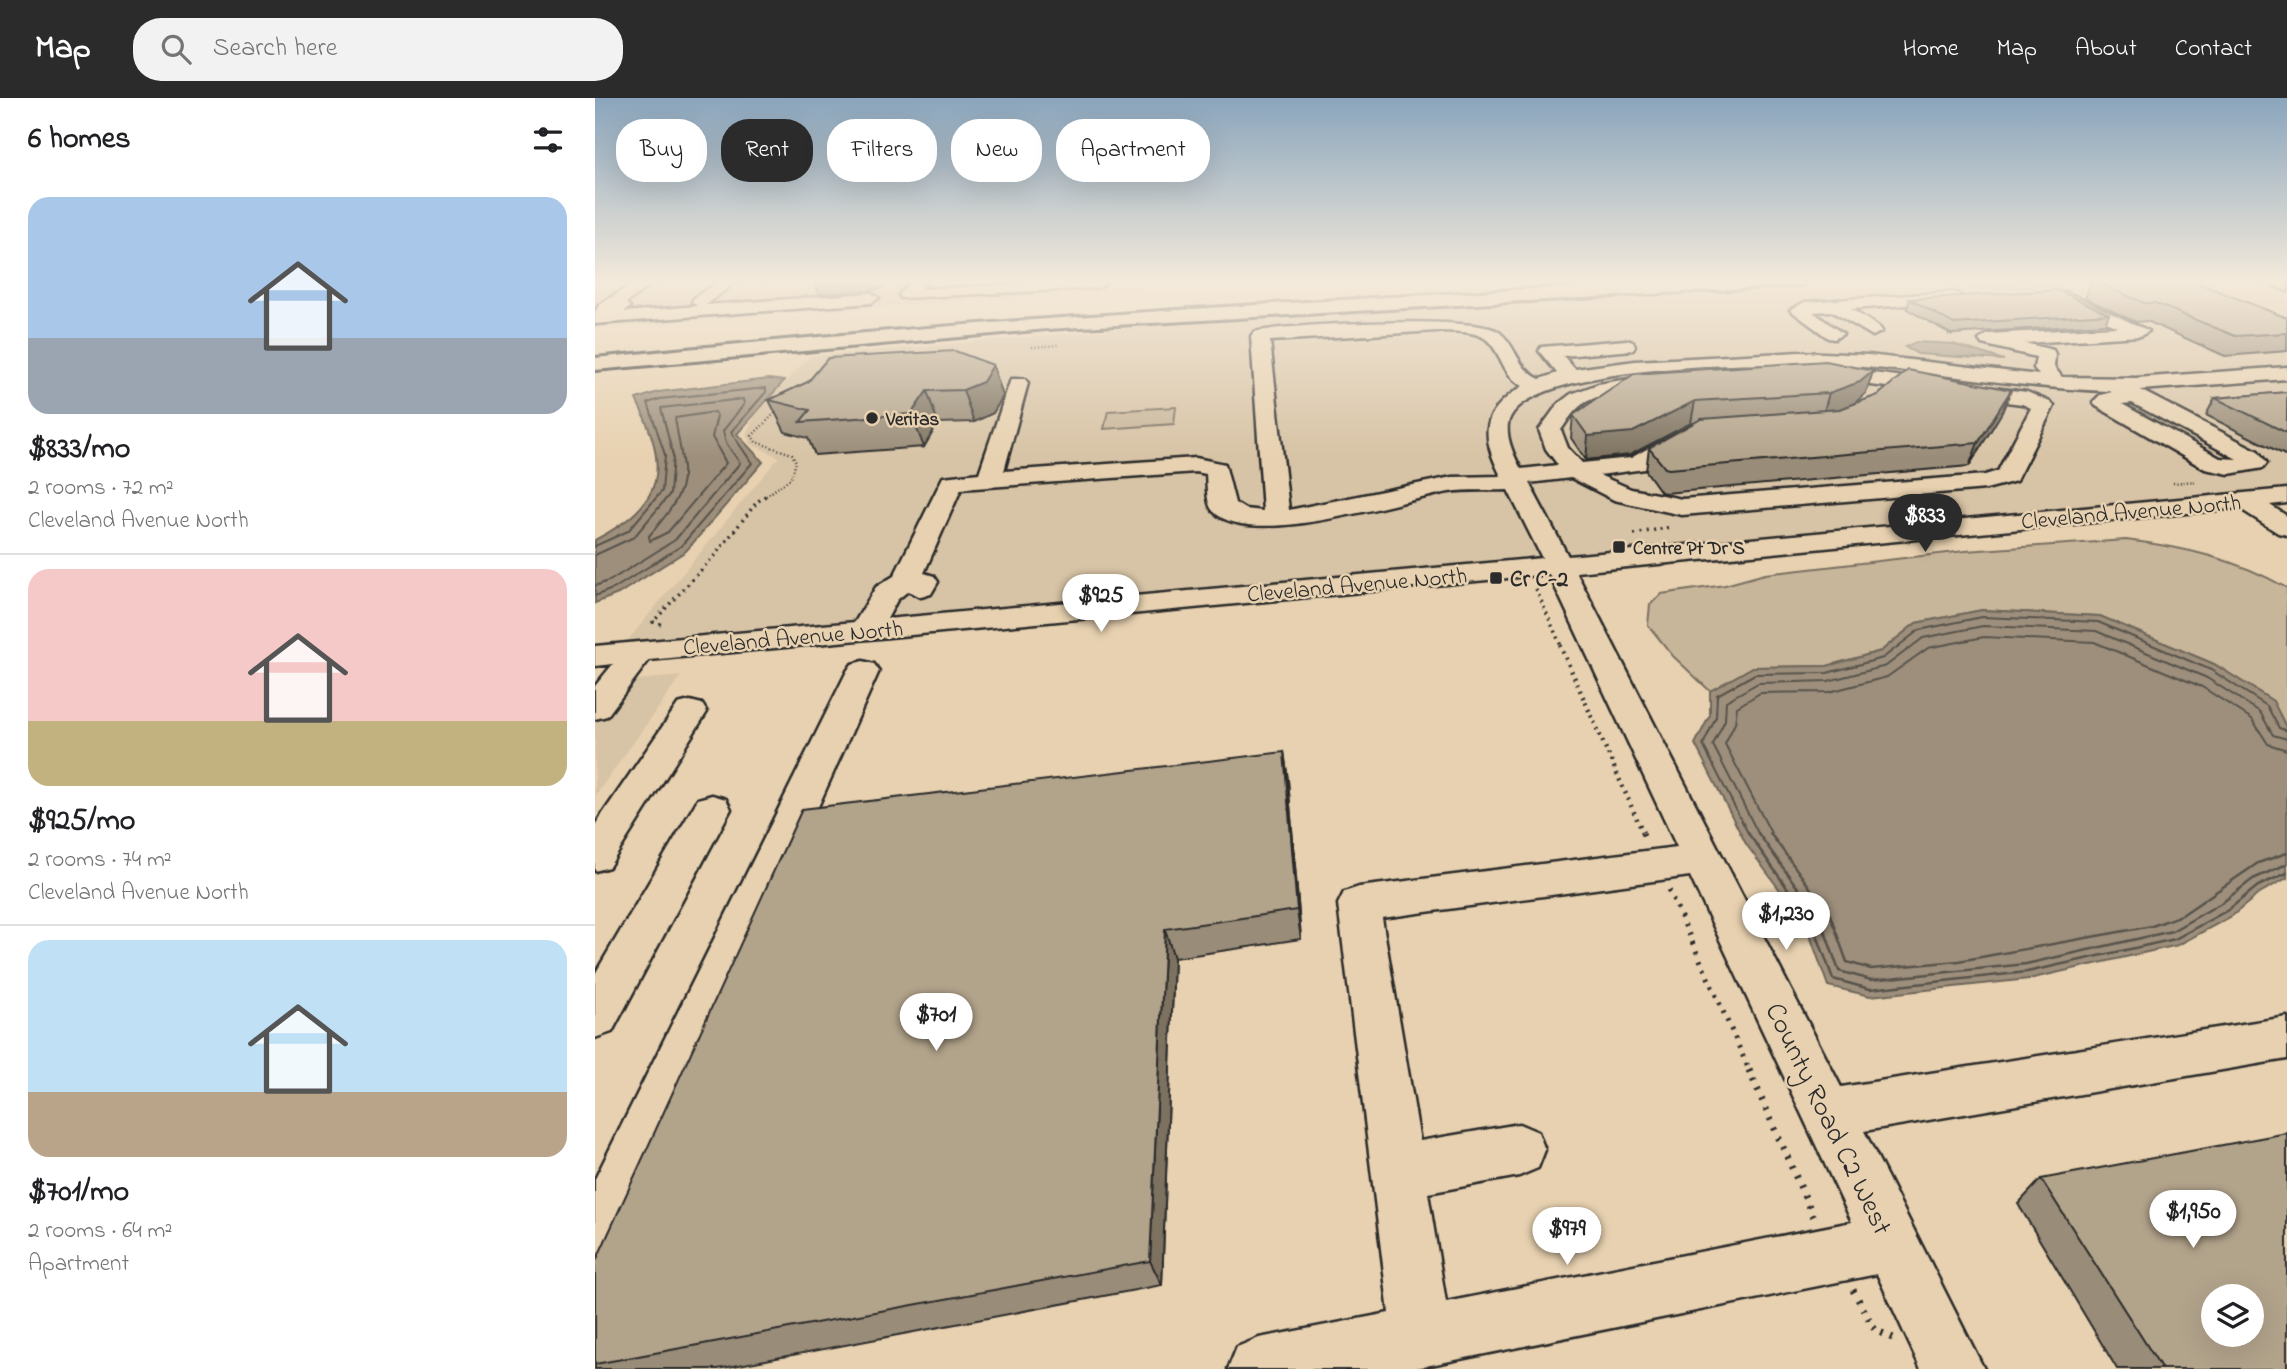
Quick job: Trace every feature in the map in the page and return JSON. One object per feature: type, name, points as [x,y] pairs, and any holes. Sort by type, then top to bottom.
[{"type":"highway","points":[[595,344],[681,339]]},
{"type":"highway","points":[[595,350],[693,339]]},
{"type":"highway","points":[[595,366],[832,339]]},
{"type":"street","points":[[1260,339],[1277,520]]},
{"type":"street","points":[[1495,339],[1520,377],[1540,386]]},
{"type":"street","points":[[1697,344],[1730,345],[1748,339]]},
{"type":"street","points":[[1856,360],[1868,339]]},
{"type":"street","points":[[2000,339],[1988,340],[2046,354],[2044,368],[2057,383]]},
{"type":"street","points":[[1570,376],[1548,351],[1651,345]]},
{"type":"street","name":"County Road C2 West","points":[[1892,381],[1856,360],[1784,357],[1656,365],[1570,376],[1540,386],[1519,397],[1499,418],[1496,440],[1514,477],[1548,577],[1703,859],[1953,1369]]},
{"type":"street","points":[[1656,365],[1670,381]]},
{"type":"street","points":[[1823,373],[2027,398],[2043,406],[2007,476],[1986,482],[1682,507],[1647,500],[1587,480],[1574,471],[1554,445],[1550,430],[1560,414],[1579,398],[1599,390],[1670,381],[1823,373]]},
{"type":"street","points":[[2114,385],[2143,400],[2250,456],[2255,463],[2229,467],[2213,464],[2103,402],[2107,399],[2143,400],[2251,385],[2287,373]]},
{"type":"street","points":[[1892,381],[2251,385],[2287,392]]},
{"type":"street","points":[[989,480],[1019,383]]},
{"type":"street","points":[[863,671],[864,631],[889,589],[907,579],[952,482],[1196,464],[1217,469],[1223,506],[1238,516],[1277,520],[1452,484],[1637,464],[1691,433],[1718,431]]},
{"type":"street","name":"Cleveland Avenue North","points":[[595,656],[911,626],[1548,577],[2287,496]]},
{"type":"street","points":[[2243,500],[2287,527]]},
{"type":"street","points":[[595,1240],[863,671],[911,626],[924,582],[907,579]]},
{"type":"street","points":[[595,708],[639,652]]},
{"type":"street","points":[[595,856],[690,712]]},
{"type":"street","points":[[595,1017],[712,810]]},
{"type":"street","points":[[1422,1336],[1359,904],[1703,859]]},
{"type":"street","points":[[1828,1113],[2287,1038]]},
{"type":"street","points":[[1398,1172],[1519,1150]]},
{"type":"street","points":[[1259,1369],[1892,1243]]},
{"type":"path","points":[[1548,577],[1658,865],[1811,1213]]},
{"type":"shaded area","points":[[1002,339],[2287,339],[2287,487],[628,640],[779,457],[750,444],[746,434],[755,414],[810,356]]},
{"type":"shaded area","points":[[1176,407],[1174,424],[1104,429],[1108,411]]},
{"type":"shaded area","points":[[2126,540],[2209,556],[2248,569],[2287,588],[2287,729],[2272,701],[2214,664],[2100,616],[1982,610],[1916,623],[1881,651],[1827,666],[1753,667],[1710,691],[1673,656],[1648,625],[1650,605],[1661,594],[1725,585],[1765,574],[1965,551]]},
{"type":"shaded area","points":[[681,676],[595,796],[595,684]]},
{"type":"water","points":[[1916,342],[1953,344],[2004,360],[1918,354],[1905,347]]},
{"type":"water","points":[[769,379],[784,381],[737,434],[763,462],[686,551],[618,594],[595,603],[595,540],[636,512],[648,497],[655,481],[657,464],[654,445],[636,399],[658,392]]},
{"type":"water","points":[[1982,610],[2100,616],[2214,664],[2273,701],[2287,729],[2287,878],[2261,892],[2232,916],[2178,945],[2029,979],[1870,996],[1828,986],[1807,927],[1746,844],[1695,744],[1710,715],[1710,691],[1753,667],[1827,666],[1881,651],[1916,623]]},
{"type":"building","points":[[955,351],[993,365],[983,382],[963,390],[927,391],[911,414],[800,422],[810,410],[769,400],[808,382],[828,358]]},
{"type":"building","points":[[1826,361],[1873,371],[1860,382],[1829,393],[1695,401],[1633,432],[1588,436],[1573,415],[1634,374]]},
{"type":"building","points":[[1908,370],[2011,390],[1978,443],[1669,469],[1665,468],[1649,448],[1701,419],[1840,409],[1878,395]]},
{"type":"building","points":[[2287,392],[2287,433],[2215,398]]},
{"type":"building","points":[[1284,752],[1297,910],[1165,929],[1150,1261],[595,1364],[595,1263],[802,809]]},
{"type":"building","points":[[2287,1133],[2287,1369],[2162,1369],[2041,1179]]},
{"type":"place","name":"Veritas","points":[[872,418]]},
{"type":"place","name":"Centre Pt Dr S","points":[[1619,547]]},
{"type":"place","name":"Cr C-2","points":[[1496,578]]}]
